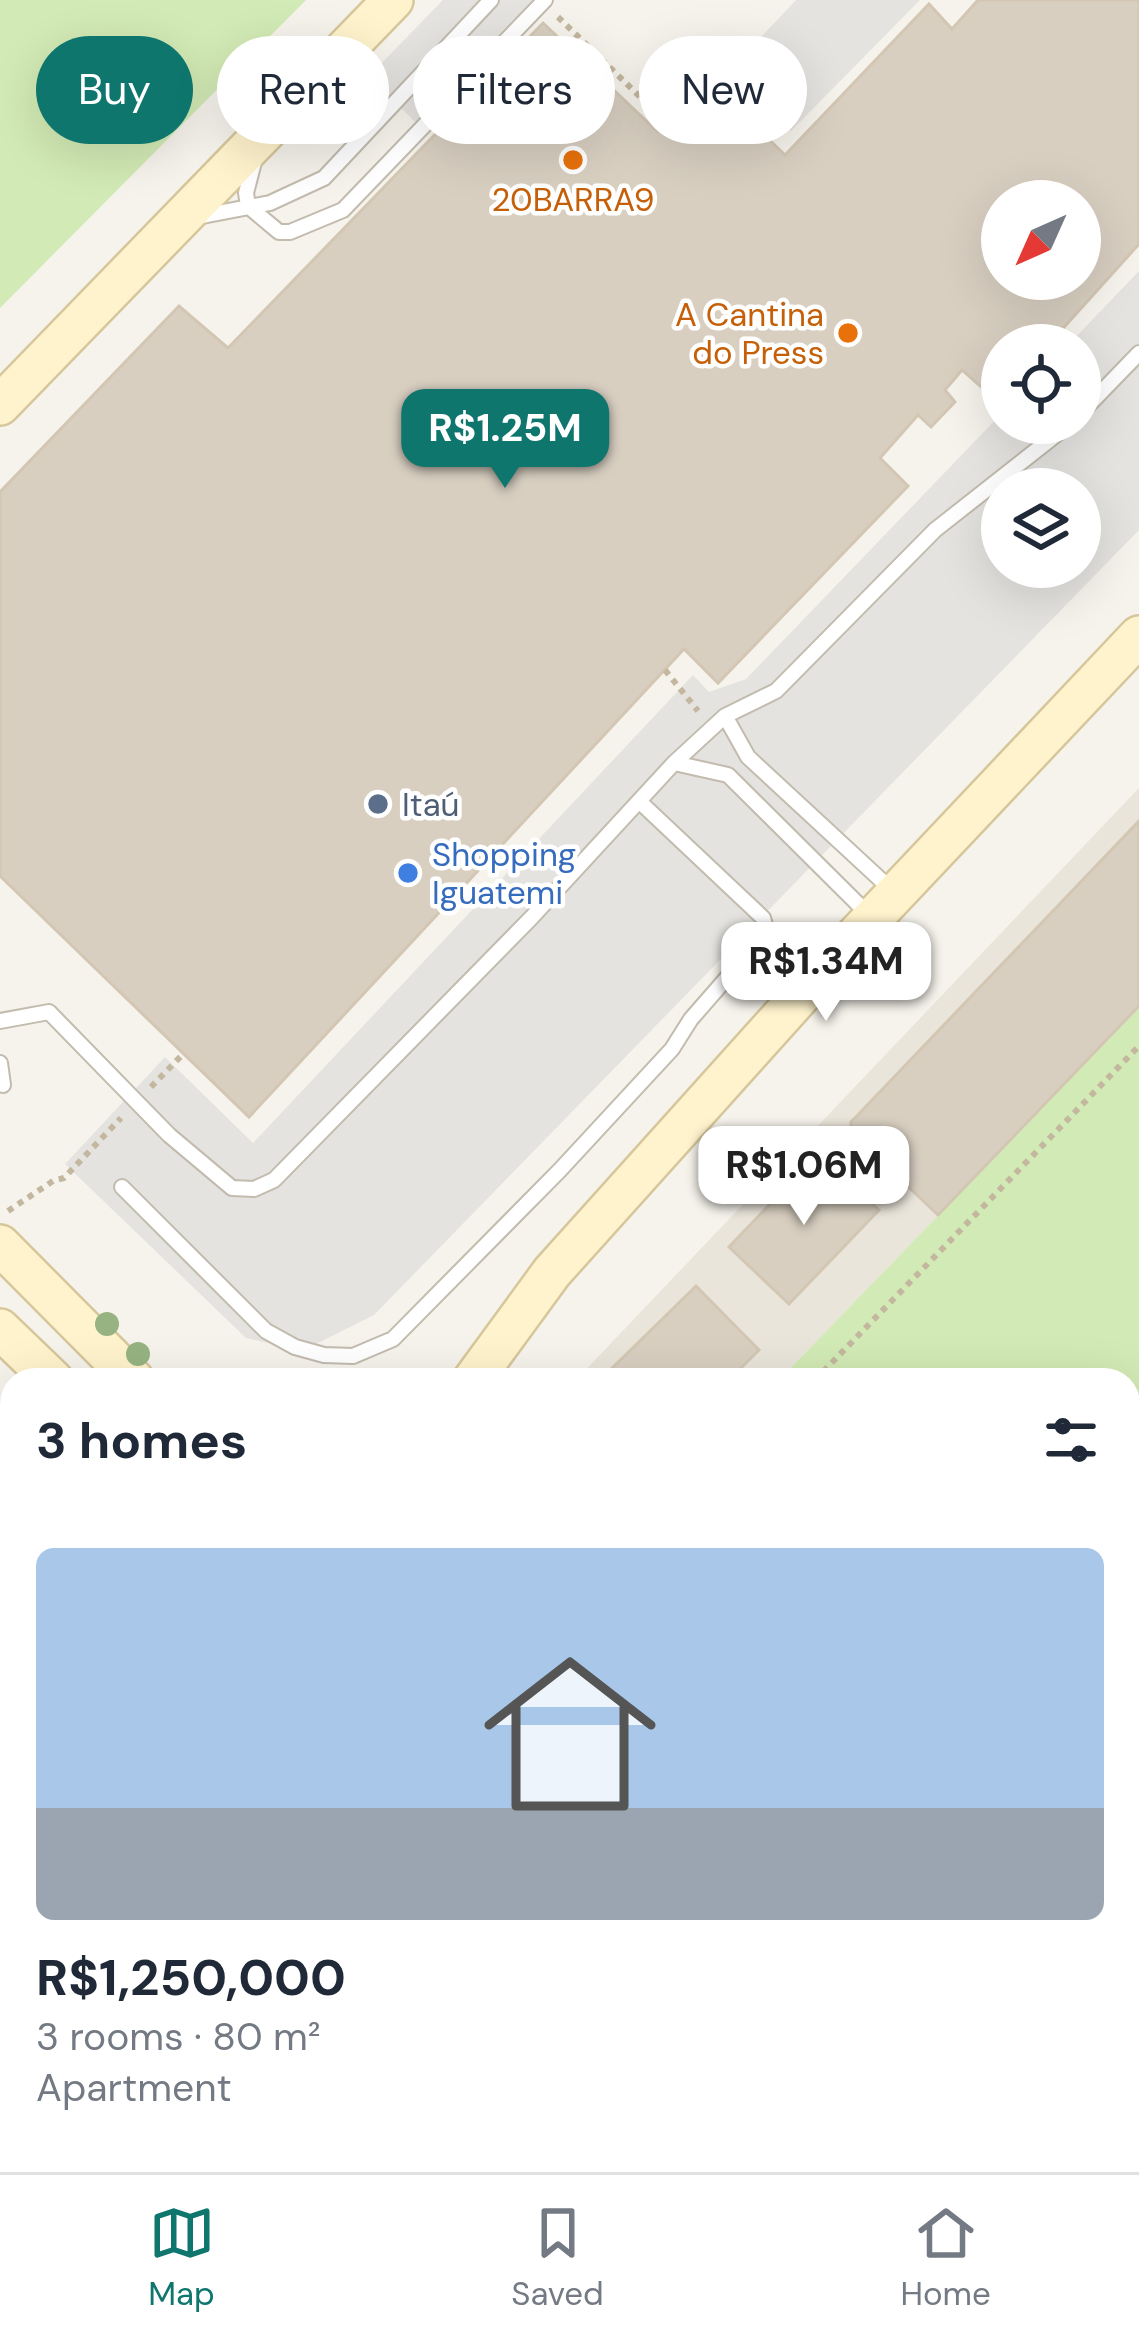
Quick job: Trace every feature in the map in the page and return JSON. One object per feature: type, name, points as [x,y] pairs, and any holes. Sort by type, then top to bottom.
[{"type":"main road","points":[[358,36],[393,0]]},
{"type":"main road","points":[[0,406],[254,144]]},
{"type":"main road","points":[[482,1368],[552,1272],[884,906],[1139,636]]},
{"type":"main road","points":[[0,1246],[122,1368]]},
{"type":"main road","points":[[0,1329],[41,1368]]},
{"type":"lane","points":[[179,221],[270,203],[324,178],[491,0]]},
{"type":"lane","points":[[263,144],[246,193],[248,206],[274,229],[284,233],[343,210],[544,1]]},
{"type":"lane","points":[[1101,393],[1139,353]]},
{"type":"lane","points":[[0,1021],[49,1012],[137,1102],[232,1188],[254,1189],[274,1180],[674,763],[725,716],[776,691],[935,530],[1044,444]]},
{"type":"lane","points":[[725,716],[748,757],[884,906]]},
{"type":"lane","points":[[674,763],[728,776],[884,906]]},
{"type":"lane","points":[[122,1187],[266,1330],[295,1347],[353,1356],[393,1339],[672,1049],[691,1019],[767,932],[763,919],[640,802]]},
{"type":"lane","points":[[0,1063],[3,1084]]},
{"type":"path","points":[[544,1],[639,95]]},
{"type":"path","points":[[827,1368],[1139,1046]]},
{"type":"path","points":[[0,1216],[64,1178],[184,1052]]},
{"type":"shaded area","points":[[443,0],[551,0],[516,36],[413,36],[413,120],[389,96],[389,55]]},
{"type":"shaded area","points":[[796,0],[920,0],[807,115],[807,36],[762,36]]},
{"type":"shaded area","points":[[1139,271],[1139,530],[1101,569],[1101,468],[981,468],[981,588],[1082,588],[374,1315],[302,1351],[246,1338],[65,1164],[165,1057],[253,1143],[693,675],[709,692],[746,679],[981,435],[981,444],[1101,444],[1101,324],[1088,324]]},
{"type":"shaded area","points":[[1139,788],[1139,1008],[791,1368],[587,1368]]},
{"type":"green space","points":[[0,0],[306,0],[270,36],[217,36],[217,90],[193,114],[193,36],[36,36],[36,144],[163,144],[0,308]]},
{"type":"green space","points":[[1139,1008],[1139,1368],[791,1368]]},
{"type":"building","points":[[978,0],[1139,0],[1139,244],[1101,286],[1101,180],[981,180],[981,300],[1089,300],[1067,324],[981,324],[981,387],[962,370],[945,390],[955,402],[931,427],[918,415],[880,458],[908,486],[718,683],[684,649],[249,1117],[0,876],[0,492],[179,306],[228,348],[426,144],[615,144],[615,91],[639,114],[639,144],[774,144],[785,155],[795,144],[807,144],[807,132],[929,4],[952,29]]},
{"type":"building","points":[[543,23],[557,36],[530,36]]},
{"type":"building","points":[[1139,821],[1139,1006],[938,1215],[851,1132],[851,1122]]},
{"type":"building","points":[[851,1132],[871,1150],[862,1160],[842,1141]]},
{"type":"building","points":[[819,1153],[879,1210],[789,1304],[729,1247]]},
{"type":"building","points":[[696,1286],[759,1350],[741,1368],[612,1368]]},
{"type":"place","name":"20BARRA9","points":[[573,160]]},
{"type":"place","name":"A Cantina do Press","points":[[848,333]]},
{"type":"place","name":"Itaú","points":[[378,804]]},
{"type":"place","name":"Shopping Iguatemi","points":[[408,873]]}]
